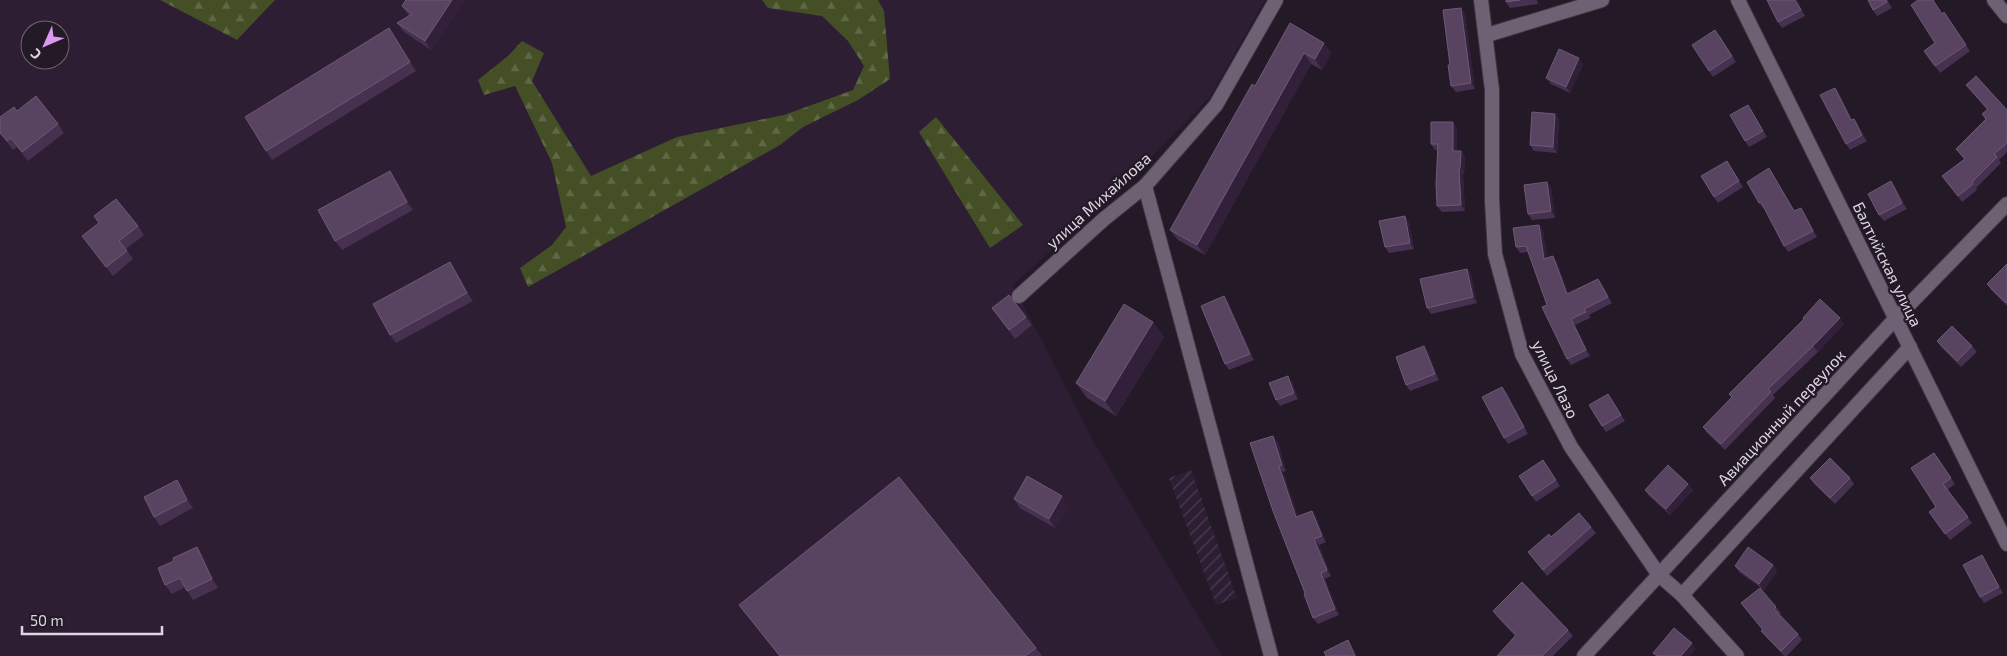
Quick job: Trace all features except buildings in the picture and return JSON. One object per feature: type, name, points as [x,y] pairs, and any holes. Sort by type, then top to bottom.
[{"type":"street","name":"улица Михайлова","points":[[1019,296],[1104,219],[1145,186],[1216,105],[1276,0]]},
{"type":"street","name":"улица Лазо","points":[[1482,0],[1492,90],[1492,200],[1495,254],[1522,354],[1571,447],[1659,575],[1682,595],[1737,656]]},
{"type":"street","points":[[1487,35],[1602,0]]},
{"type":"street","name":"Балтийская улица","points":[[1738,0],[2007,544]]},
{"type":"street","points":[[1994,0],[2007,16]]},
{"type":"street","points":[[1145,186],[1271,656]]},
{"type":"street","name":"Авиационный переулок","points":[[1584,656],[1896,318],[2007,204]]},
{"type":"street","points":[[1682,595],[1910,347]]},
{"type":"shaded area","points":[[0,0],[1265,0],[1210,97],[1132,177],[1013,285],[1095,444],[1222,656],[0,656]]},
{"type":"shaded area","points":[[1191,470],[1237,598],[1216,605],[1169,478]]},
{"type":"green space","points":[[160,0],[275,0],[237,40]]},
{"type":"green space","points":[[762,0],[878,0],[884,11],[890,79],[858,100],[803,127],[780,145],[528,287],[520,268],[552,245],[566,227],[552,163],[515,86],[484,95],[478,80],[508,56],[522,41],[544,53],[532,81],[591,176],[677,137],[784,115],[853,90],[864,66],[848,41],[822,16],[768,8]]},
{"type":"green space","points":[[936,117],[1023,225],[990,248],[919,132]]}]
